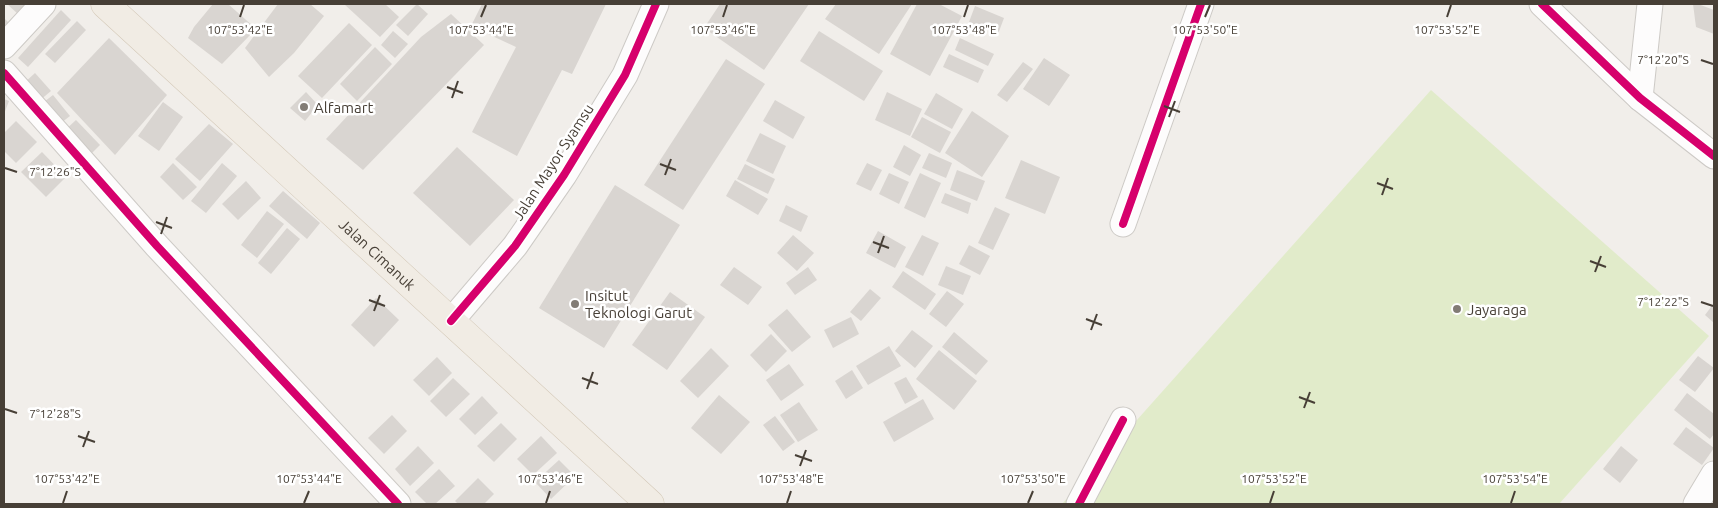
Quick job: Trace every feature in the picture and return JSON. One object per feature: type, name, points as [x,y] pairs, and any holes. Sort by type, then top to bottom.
[{"type":"main road","name":"Jalan Cimanuk","points":[[105,4],[650,504]]},
{"type":"street","points":[[4,46],[43,4]]},
{"type":"street","name":"Jalan Mayor Syamsu","points":[[451,320],[515,246],[564,176],[625,75],[656,4]]},
{"type":"street","points":[[1122,224],[1201,4]]},
{"type":"street","points":[[1640,98],[1650,4]]},
{"type":"street","points":[[1548,5],[1640,98],[1714,156]]},
{"type":"street","points":[[4,73],[157,246],[398,504]]},
{"type":"street","points":[[1079,504],[1123,420]]},
{"type":"street","points":[[1696,504],[1714,474]]},
{"type":"green space","name":"Jayaraga","points":[[1431,90],[1709,336],[1559,504],[1062,504]]},
{"type":"building","points":[[7,4],[29,4],[18,14]]},
{"type":"building","points":[[213,4],[228,4],[254,27],[252,33],[222,64],[188,38],[194,27]]},
{"type":"building","points":[[278,4],[310,4],[324,16],[294,53],[269,77],[245,48]]},
{"type":"building","points":[[344,4],[385,4],[399,17],[380,37]]},
{"type":"building","points":[[417,4],[428,14],[408,36],[396,25]]},
{"type":"building","points":[[482,4],[606,4],[572,74],[562,70],[517,156],[472,132],[516,47],[471,26]]},
{"type":"building","points":[[720,4],[809,4],[764,70],[704,28]]},
{"type":"building","points":[[836,4],[912,4],[879,54],[825,19]]},
{"type":"building","points":[[917,4],[939,4],[962,16],[930,76],[890,54]]},
{"type":"building","points":[[1693,4],[1714,10],[1714,34],[1696,27]]},
{"type":"building","points":[[975,6],[1004,18],[998,34],[969,22]]},
{"type":"building","points":[[61,10],[71,20],[28,67],[18,58]]},
{"type":"building","points":[[451,14],[484,45],[363,170],[326,139],[421,37]]},
{"type":"building","points":[[4,18],[9,23],[4,28]]},
{"type":"building","points":[[77,21],[86,30],[55,63],[45,54]]},
{"type":"building","points":[[349,23],[372,45],[322,98],[298,76]]},
{"type":"building","points":[[393,31],[408,44],[395,58],[381,45]]},
{"type":"building","points":[[819,31],[883,71],[864,101],[800,61]]},
{"type":"building","points":[[109,38],[167,95],[115,155],[57,93]]},
{"type":"building","points":[[960,38],[994,54],[988,66],[955,50]]},
{"type":"building","points":[[375,47],[392,64],[357,101],[340,84]]},
{"type":"building","points":[[949,54],[984,70],[978,83],[943,67]]},
{"type":"building","points":[[1044,58],[1070,75],[1049,106],[1023,89]]},
{"type":"building","points":[[726,59],[765,84],[683,210],[644,185]]},
{"type":"building","points":[[1023,62],[1033,69],[1007,102],[997,95]]},
{"type":"building","points":[[35,73],[51,91],[39,101],[23,84]]},
{"type":"building","name":"Alfamart","points":[[306,92],[318,105],[305,121],[290,108]]},
{"type":"building","points":[[887,92],[922,109],[910,136],[875,120]]},
{"type":"building","points":[[936,93],[963,109],[952,129],[924,114]]},
{"type":"building","points":[[53,95],[70,116],[57,126],[40,105]]},
{"type":"building","points":[[4,99],[9,101],[4,114]]},
{"type":"building","points":[[775,100],[805,117],[793,139],[763,121]]},
{"type":"building","points":[[163,102],[183,117],[159,151],[138,136]]},
{"type":"building","points":[[972,111],[1009,136],[982,177],[945,153]]},
{"type":"building","points":[[922,117],[951,132],[940,153],[911,137]]},
{"type":"building","points":[[76,120],[100,145],[87,158],[62,133]]},
{"type":"building","points":[[16,121],[37,142],[16,163],[4,151],[4,133]]},
{"type":"building","points":[[209,124],[233,144],[200,181],[175,159]]},
{"type":"building","points":[[760,133],[786,146],[773,174],[746,161]]},
{"type":"building","points":[[904,145],[921,155],[910,176],[893,167]]},
{"type":"building","points":[[457,147],[514,200],[470,246],[413,193]]},
{"type":"building","points":[[42,152],[66,177],[46,197],[21,172]]},
{"type":"building","points":[[929,153],[952,163],[946,178],[922,168]]},
{"type":"building","points":[[1021,160],[1060,177],[1045,214],[1005,198]]},
{"type":"building","points":[[173,163],[197,187],[183,200],[160,177]]},
{"type":"building","points":[[222,163],[237,176],[206,213],[191,201]]},
{"type":"building","points":[[867,163],[882,170],[871,191],[856,184]]},
{"type":"building","points":[[745,164],[775,179],[768,194],[737,179]]},
{"type":"building","points":[[957,170],[985,181],[977,201],[950,190]]},
{"type":"building","points":[[889,173],[909,182],[899,204],[879,194]]},
{"type":"building","points":[[920,173],[941,183],[925,218],[904,208]]},
{"type":"building","points":[[735,180],[768,199],[758,215],[726,196]]},
{"type":"building","points":[[246,181],[261,198],[238,220],[222,204]]},
{"type":"building","points":[[615,185],[680,225],[604,348],[539,308]]},
{"type":"building","points":[[283,191],[320,223],[307,239],[269,206]]},
{"type":"building","points":[[945,193],[971,203],[968,214],[941,203]]},
{"type":"building","points":[[786,205],[808,216],[801,232],[779,221]]},
{"type":"building","points":[[995,207],[1010,214],[993,250],[978,243]]},
{"type":"building","points":[[267,211],[284,224],[257,258],[241,245]]},
{"type":"building","points":[[287,228],[300,239],[271,274],[258,263]]},
{"type":"building","points":[[878,231],[906,247],[895,268],[866,253]]},
{"type":"building","points":[[793,235],[814,253],[797,271],[777,253]]},
{"type":"building","points":[[922,235],[939,243],[923,276],[905,267]]},
{"type":"building","points":[[969,245],[990,256],[980,275],[959,264]]},
{"type":"building","points":[[946,266],[971,276],[963,295],[938,285]]},
{"type":"building","points":[[734,267],[762,287],[748,305],[720,285]]},
{"type":"building","points":[[808,267],[817,280],[795,295],[786,283]]},
{"type":"building","points":[[903,271],[936,294],[925,310],[892,287]]},
{"type":"building","points":[[870,289],[881,298],[861,321],[850,312]]},
{"type":"building","points":[[947,291],[964,304],[946,327],[929,314]]},
{"type":"building","points":[[670,292],[705,317],[667,370],[632,345]]},
{"type":"building","points":[[376,298],[399,320],[374,347],[351,325]]},
{"type":"building","points":[[1714,303],[1714,323],[1705,315]]},
{"type":"building","points":[[787,309],[811,337],[792,352],[768,325]]},
{"type":"building","points":[[851,317],[859,334],[833,348],[824,330]]},
{"type":"building","points":[[912,330],[933,346],[915,368],[895,351]]},
{"type":"building","points":[[954,332],[988,361],[976,375],[942,347]]},
{"type":"building","points":[[771,334],[787,351],[766,372],[750,355]]},
{"type":"building","points":[[889,346],[901,366],[868,385],[856,366]]},
{"type":"building","points":[[711,348],[729,366],[698,398],[680,381]]},
{"type":"building","points":[[939,350],[977,381],[954,410],[916,379]]},
{"type":"building","points":[[1698,356],[1714,368],[1695,392],[1679,380]]},
{"type":"building","points":[[437,357],[452,373],[429,396],[413,380]]},
{"type":"building","points":[[789,364],[804,385],[781,401],[766,380]]},
{"type":"building","points":[[852,370],[863,388],[846,399],[835,381]]},
{"type":"building","points":[[906,377],[918,397],[905,404],[894,383]]},
{"type":"building","points":[[453,378],[470,394],[446,417],[430,401]]},
{"type":"building","points":[[1687,393],[1714,414],[1714,434],[1710,439],[1674,410]]},
{"type":"building","points":[[719,395],[750,422],[721,454],[691,428]]},
{"type":"building","points":[[482,396],[498,413],[475,435],[459,419]]},
{"type":"building","points":[[923,399],[934,419],[894,442],[883,422]]},
{"type":"building","points":[[799,402],[818,430],[798,442],[780,415]]},
{"type":"building","points":[[392,415],[407,431],[384,454],[368,438]]},
{"type":"building","points":[[775,416],[795,442],[783,451],[763,425]]},
{"type":"building","points":[[501,423],[517,439],[494,462],[477,446]]},
{"type":"building","points":[[1686,427],[1714,448],[1702,465],[1673,444]]},
{"type":"building","points":[[541,436],[557,453],[533,475],[517,459]]},
{"type":"building","points":[[418,446],[434,463],[410,486],[395,469]]},
{"type":"building","points":[[1621,446],[1638,460],[1620,483],[1603,469]]},
{"type":"building","points":[[559,460],[575,476],[551,499],[535,482]]},
{"type":"building","points":[[439,469],[455,486],[435,504],[427,504],[415,492]]},
{"type":"building","points":[[478,478],[494,494],[484,504],[458,504],[455,501]]},
{"type":"cycle path","points":[[451,321],[515,246],[564,175],[625,75],[656,4]]},
{"type":"cycle path","points":[[1123,224],[1201,4]]},
{"type":"cycle path","points":[[1542,4],[1640,98],[1714,156]]},
{"type":"cycle path","points":[[4,73],[157,246],[398,504]]},
{"type":"cycle path","points":[[1079,504],[1123,420]]},
{"type":"place","name":"Alfamart","points":[[304,107]]},
{"type":"place","name":"Insitut Teknologi Garut","points":[[575,304]]},
{"type":"place","name":"Jayaraga","points":[[1457,309]]}]
